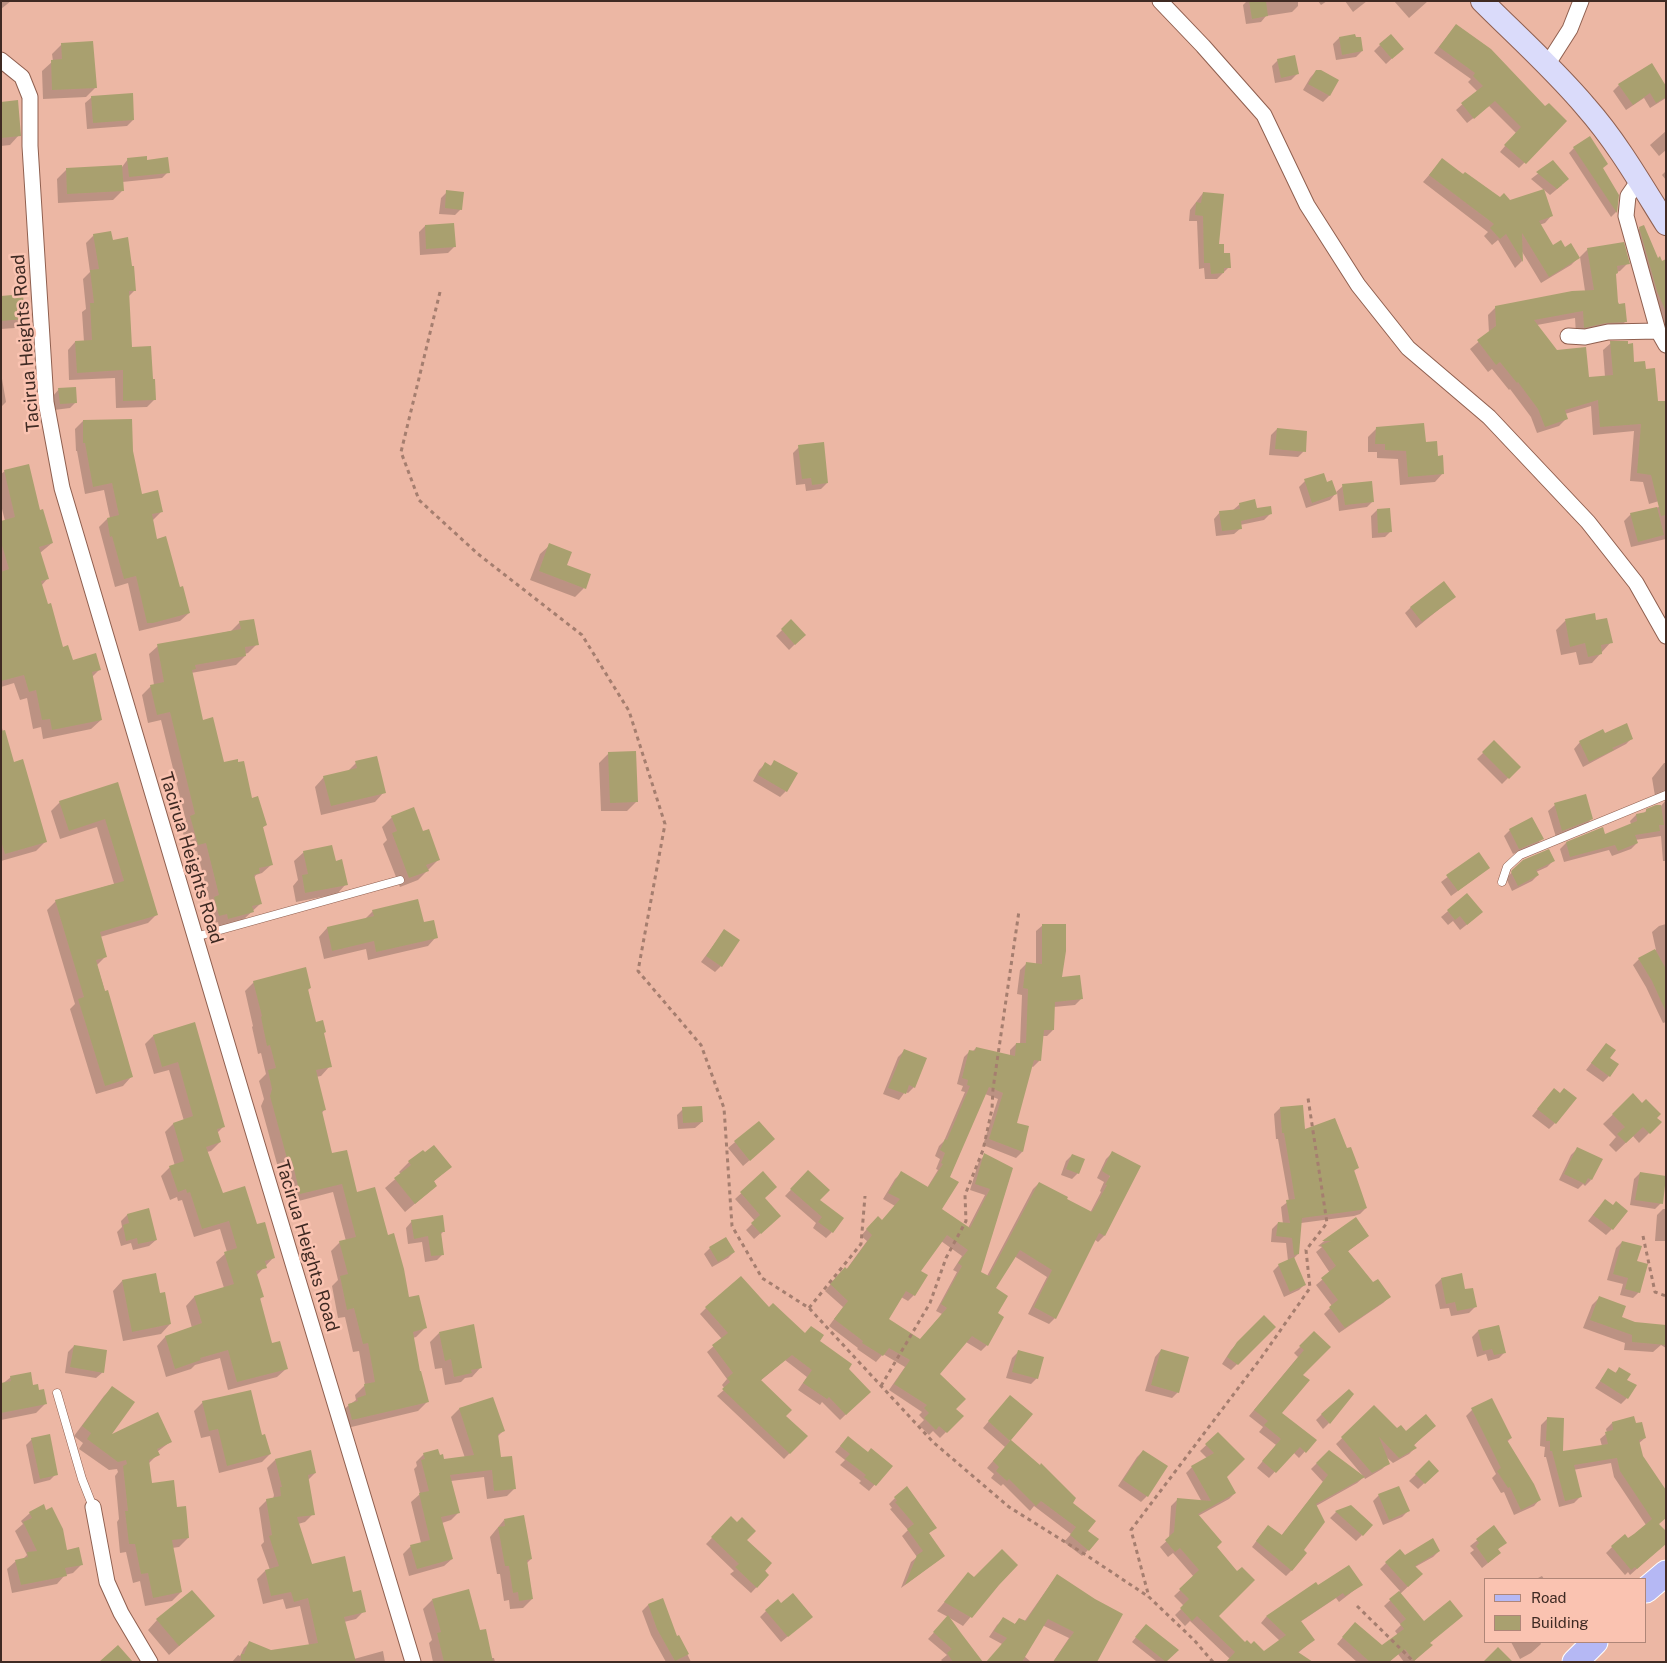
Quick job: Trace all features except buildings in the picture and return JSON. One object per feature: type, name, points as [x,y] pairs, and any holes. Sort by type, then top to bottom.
[{"type":"main road","points":[[1482,1],[1547,64],[1587,108],[1616,146],[1666,224]]},
{"type":"main road","points":[[1647,1589],[1666,1573]]},
{"type":"main road","points":[[1575,1662],[1593,1643]]},
{"type":"street","points":[[1160,1],[1264,115],[1307,205],[1358,285],[1408,348],[1489,416],[1588,522],[1636,583],[1666,636]]},
{"type":"street","points":[[1547,64],[1570,29],[1581,1]]},
{"type":"street","name":"Tacirua Heights Road","points":[[1,60],[22,77],[30,97],[30,146],[46,402],[62,488],[195,937],[414,1662]]},
{"type":"street","points":[[1639,180],[1628,196],[1626,216],[1658,331],[1666,345]]},
{"type":"street","points":[[1568,336],[1584,337],[1608,332],[1658,331]]},
{"type":"street","points":[[92,1507],[107,1582],[121,1613],[150,1662]]},
{"type":"lane","points":[[1502,882],[1507,867],[1520,855],[1666,795]]},
{"type":"lane","points":[[195,937],[400,880]]},
{"type":"lane","points":[[57,1393],[92,1507]]},
{"type":"path","points":[[440,292],[401,452],[419,500],[478,554],[582,635],[629,711],[665,824],[638,970],[702,1044],[724,1108],[732,1226],[762,1278],[809,1308],[933,1442],[1009,1507],[1149,1597],[1194,1640],[1212,1662]]},
{"type":"path","points":[[881,1386],[930,1303],[946,1258],[966,1220],[965,1195],[983,1150],[992,1109],[993,1089],[1019,912]]},
{"type":"path","points":[[1149,1597],[1131,1530],[1261,1358],[1310,1288],[1306,1250],[1327,1223],[1308,1098]]},
{"type":"path","points":[[809,1308],[861,1244],[865,1196]]},
{"type":"path","points":[[1643,1236],[1655,1292],[1666,1296]]},
{"type":"path","points":[[1358,1606],[1414,1662]]}]
